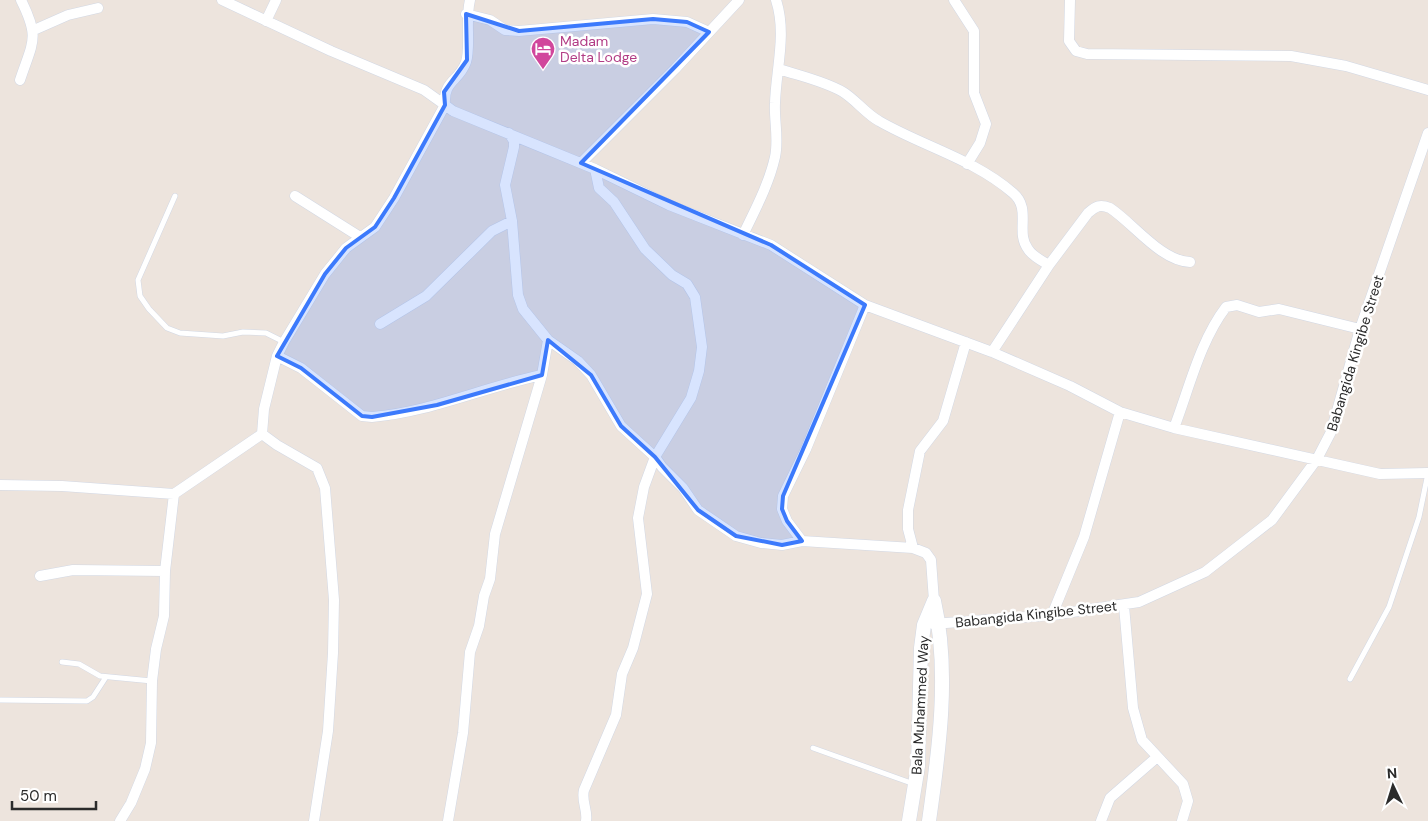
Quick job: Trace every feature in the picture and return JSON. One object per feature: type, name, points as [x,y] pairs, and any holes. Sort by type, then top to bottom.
[{"type":"street","points":[[20,80],[32,43],[34,30],[21,0]]},
{"type":"street","points":[[222,0],[424,90],[453,111],[580,163],[669,205],[772,245],[865,305],[992,352],[1070,386],[1120,412],[1174,428],[1380,474],[1428,473]]},
{"type":"street","points":[[266,21],[276,0]]},
{"type":"street","points":[[262,434],[264,409],[278,356],[284,342],[325,274],[346,248],[360,236],[375,227],[394,198],[445,104],[444,92],[449,84],[459,75],[467,60],[466,14],[470,0]]},
{"type":"street","points":[[580,163],[675,69],[739,0]]},
{"type":"street","points":[[743,235],[765,187],[775,158],[777,142],[775,102],[779,69],[780,13],[776,0]]},
{"type":"street","points":[[954,0],[974,31],[974,93],[986,124],[980,143],[967,164]]},
{"type":"street","points":[[1070,0],[1069,41],[1076,51],[1087,54],[1291,56],[1346,66],[1428,90]]},
{"type":"street","points":[[34,30],[68,15],[98,8]]},
{"type":"street","points":[[466,14],[490,20],[505,30],[519,31],[653,19],[687,22],[709,32]]},
{"type":"street","points":[[779,69],[842,92],[877,121],[967,164],[1013,192],[1021,200],[1024,212],[1024,242],[1028,250],[1049,266]]},
{"type":"street","name":"Babangida Kingibe Street","points":[[924,625],[1052,615],[1124,606],[1139,602],[1205,572],[1272,520],[1317,459],[1331,432],[1360,329],[1428,133]]},
{"type":"street","points":[[509,134],[514,141],[514,147],[505,185],[512,221],[518,295],[523,309],[548,340],[578,361],[591,375],[621,426],[655,457],[662,468],[683,488],[698,510],[736,536],[760,542],[782,544],[802,541],[913,548],[926,553],[931,560],[934,601]]},
{"type":"street","points":[[586,821],[587,813],[582,796],[616,715],[622,674],[633,648],[647,594],[638,518],[644,487],[655,457],[691,398],[699,371],[702,347],[695,297],[687,284],[672,275],[645,249],[614,202],[599,188],[595,170]]},
{"type":"street","points":[[296,196],[360,236]]},
{"type":"street","points":[[992,352],[1049,266],[1088,213],[1100,205],[1114,211],[1173,258],[1180,262],[1190,262]]},
{"type":"street","points":[[380,324],[426,296],[492,231],[512,221]]},
{"type":"street","points":[[802,541],[787,522],[782,509],[783,496],[806,449],[865,305]]},
{"type":"street","points":[[1174,428],[1205,346],[1218,318],[1226,307],[1237,305],[1259,312],[1279,309],[1360,329]]},
{"type":"street","points":[[448,821],[463,733],[470,652],[479,626],[484,596],[490,579],[495,534],[542,375],[548,340]]},
{"type":"street","points":[[913,548],[908,529],[908,510],[920,451],[943,420],[966,342]]},
{"type":"street","points":[[278,356],[301,368],[362,416],[372,417],[438,406],[482,390],[542,375]]},
{"type":"street","points":[[1052,615],[1084,537],[1120,412]]},
{"type":"street","points":[[0,485],[62,486],[174,494],[262,434]]},
{"type":"street","points":[[262,434],[317,468],[325,488],[334,600],[333,652],[328,731],[314,821]]},
{"type":"street","points":[[120,821],[131,803],[146,769],[151,743],[152,681],[156,649],[164,616],[165,571],[174,494]]},
{"type":"street","points":[[40,576],[72,570],[165,571]]},
{"type":"street","name":"Bala Muhammed Way","points":[[929,821],[940,729],[939,624],[934,601]]},
{"type":"street","name":"Bala Muhammed Way","points":[[909,821],[918,766],[921,648],[924,625],[934,601]]},
{"type":"street","points":[[1124,606],[1133,708],[1142,740],[1156,758],[1183,784],[1188,801],[1182,821]]},
{"type":"street","points":[[1101,821],[1110,798],[1156,758]]},
{"type":"lane","points":[[175,196],[138,280],[140,296],[149,309],[168,328],[180,333],[223,336],[243,332],[266,334],[284,342]]},
{"type":"lane","points":[[1350,679],[1392,598],[1419,517],[1428,473]]},
{"type":"lane","points":[[62,662],[78,664],[106,677],[152,681]]},
{"type":"lane","points":[[0,700],[87,701],[93,697],[106,677]]},
{"type":"lane","points":[[813,748],[915,784]]},
{"type":"highlighted area","points":[[466,14],[519,31],[653,19],[687,22],[709,32],[581,163],[771,245],[865,305],[783,496],[782,509],[787,521],[802,541],[782,545],[736,536],[698,510],[655,457],[621,426],[591,375],[548,340],[542,375],[437,405],[372,417],[362,416],[301,368],[277,356],[325,274],[346,248],[375,227],[394,198],[445,105],[444,92],[467,60]]},
{"type":"place","name":"Madam Delta Lodge","points":[[543,70]]}]
